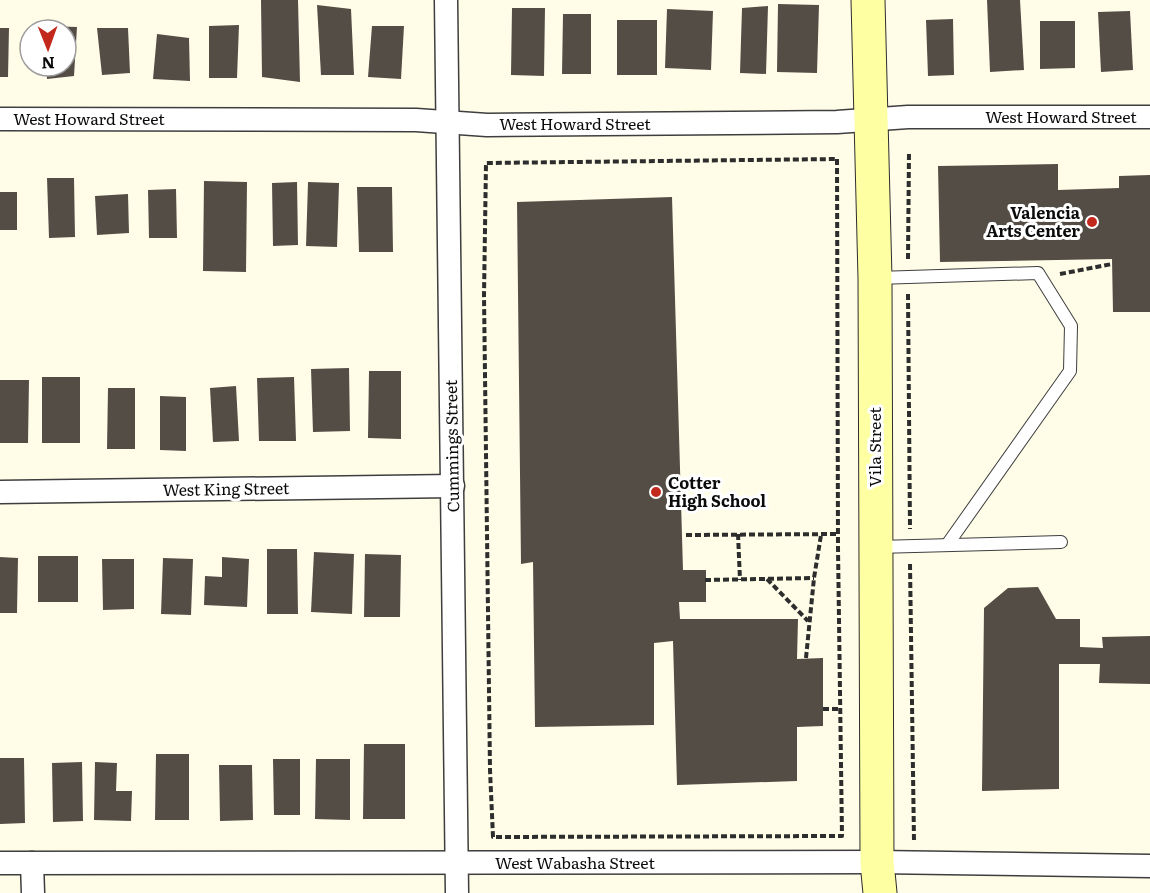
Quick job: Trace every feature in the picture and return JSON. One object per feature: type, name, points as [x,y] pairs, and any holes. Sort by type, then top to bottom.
[{"type":"street","name":"Cummings Street","points":[[446,0],[457,893]]},
{"type":"street","name":"Vila Street","points":[[868,0],[874,278],[879,878]]},
{"type":"street","name":"West Howard Street","points":[[0,119],[416,120],[487,125],[871,121],[909,117],[1150,117]]},
{"type":"street","name":"West King Street","points":[[0,492],[453,486]]},
{"type":"street","name":"West Wabasha Street","points":[[0,863],[457,863],[879,878],[914,864],[1150,866]]},
{"type":"street","points":[[32,863],[33,893]]},
{"type":"lane","points":[[874,278],[1038,273],[1071,326],[1070,371],[947,546]]},
{"type":"lane","points":[[875,547],[1061,542]]},
{"type":"path","points":[[909,152],[908,277],[914,864]]},
{"type":"path","points":[[837,159],[839,709],[842,836],[493,837],[490,770],[484,308],[486,163],[837,159]]},
{"type":"path","points":[[1042,278],[1112,264]]},
{"type":"path","points":[[738,534],[740,580]]},
{"type":"path","points":[[686,535],[838,534]]},
{"type":"path","points":[[806,658],[821,535]]},
{"type":"path","points":[[705,580],[814,578]]},
{"type":"path","points":[[767,579],[809,621]]},
{"type":"path","points":[[823,709],[839,709]]},
{"type":"building","points":[[261,0],[298,0],[300,82],[262,77]]},
{"type":"building","points":[[987,0],[1020,0],[1024,70],[990,72]]},
{"type":"building","points":[[778,4],[819,5],[817,73],[777,72]]},
{"type":"building","points":[[317,5],[351,9],[354,75],[321,75]]},
{"type":"building","points":[[768,6],[766,74],[740,73],[742,8]]},
{"type":"building","points":[[512,8],[545,8],[544,76],[511,75]]},
{"type":"building","points":[[667,9],[713,11],[711,70],[665,68]]},
{"type":"building","points":[[1130,11],[1133,70],[1101,72],[1098,12]]},
{"type":"building","points":[[563,14],[591,14],[591,74],[562,74]]},
{"type":"building","points":[[953,19],[954,75],[928,76],[926,20]]},
{"type":"building","points":[[617,20],[657,20],[657,75],[617,75]]},
{"type":"building","points":[[1040,21],[1075,21],[1075,68],[1040,69]]},
{"type":"building","points":[[239,25],[237,78],[209,78],[209,26]]},
{"type":"building","points":[[372,26],[404,26],[401,79],[368,77]]},
{"type":"building","points":[[0,28],[9,28],[8,77],[0,77]]},
{"type":"building","points":[[97,28],[128,28],[130,73],[102,75]]},
{"type":"building","points":[[157,34],[189,38],[190,81],[153,79]]},
{"type":"building","points":[[1058,164],[1058,190],[1119,188],[1119,176],[1150,175],[1150,312],[1113,312],[1112,259],[940,262],[938,166]]},
{"type":"building","points":[[47,178],[74,178],[75,237],[49,238]]},
{"type":"building","points":[[204,181],[247,182],[246,272],[203,271]]},
{"type":"building","points":[[297,182],[298,245],[273,246],[272,183]]},
{"type":"building","points":[[308,182],[339,183],[337,247],[306,246]]},
{"type":"building","points":[[357,187],[392,187],[393,252],[359,252]]},
{"type":"building","points":[[176,189],[177,238],[149,238],[148,190]]},
{"type":"building","points":[[0,192],[17,192],[17,230],[0,230]]},
{"type":"building","points":[[128,194],[129,233],[97,235],[95,196]]},
{"type":"building","points":[[672,197],[683,570],[706,570],[706,602],[679,602],[680,619],[798,619],[797,659],[823,658],[823,726],[797,727],[797,781],[677,785],[673,641],[654,643],[654,725],[535,727],[533,562],[521,564],[517,202]]},
{"type":"building","points":[[349,368],[350,431],[313,432],[311,369]]},
{"type":"building","points":[[369,371],[401,371],[401,439],[368,438]]},
{"type":"building","points":[[42,377],[80,377],[80,443],[42,443]]},
{"type":"building","points":[[294,377],[296,441],[259,441],[257,378]]},
{"type":"building","points":[[0,380],[29,380],[28,443],[0,443]]},
{"type":"building","points":[[236,386],[239,441],[213,442],[210,388]]},
{"type":"building","points":[[108,388],[135,388],[135,449],[107,449]]},
{"type":"building","points":[[160,396],[186,397],[186,451],[160,450]]},
{"type":"building","points":[[267,549],[297,549],[298,614],[267,614]]},
{"type":"building","points":[[314,552],[354,554],[352,614],[311,612]]},
{"type":"building","points":[[365,554],[401,555],[400,617],[364,617]]},
{"type":"building","points":[[38,556],[78,556],[78,602],[38,602]]},
{"type":"building","points":[[0,557],[18,558],[17,613],[0,613]]},
{"type":"building","points":[[222,557],[249,559],[247,607],[204,605],[205,576],[222,577]]},
{"type":"building","points":[[163,558],[193,559],[191,615],[161,614]]},
{"type":"building","points":[[102,559],[134,559],[134,609],[103,610]]},
{"type":"building","points":[[1038,587],[1056,619],[1080,619],[1080,647],[1103,648],[1102,637],[1150,636],[1150,684],[1099,683],[1100,664],[1059,664],[1059,789],[982,791],[984,608],[1008,588]]},
{"type":"building","points":[[364,744],[405,744],[405,819],[363,819]]},
{"type":"building","points":[[156,754],[189,754],[189,820],[155,820]]},
{"type":"building","points":[[0,758],[24,758],[25,823],[0,824]]},
{"type":"building","points":[[273,759],[300,759],[300,815],[274,815]]},
{"type":"building","points":[[316,759],[350,759],[350,820],[315,819]]},
{"type":"building","points":[[82,762],[83,821],[53,822],[52,763]]},
{"type":"building","points":[[95,762],[117,763],[116,791],[132,791],[131,821],[94,820]]},
{"type":"building","points":[[219,765],[252,765],[253,820],[220,821]]},
{"type":"place","name":"Valencia Arts Center","points":[[1092,222]]},
{"type":"place","name":"Cotter High School","points":[[656,492]]}]
